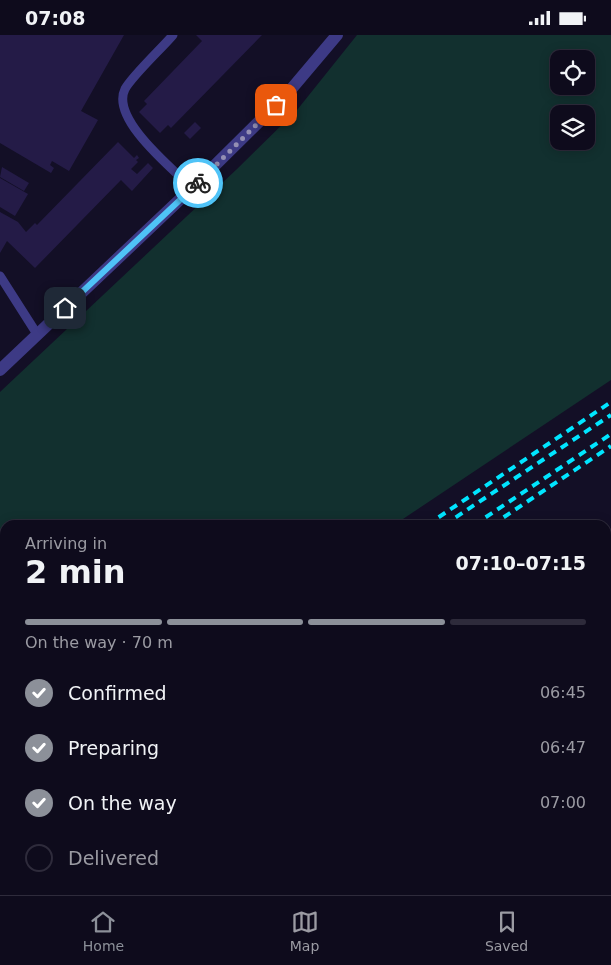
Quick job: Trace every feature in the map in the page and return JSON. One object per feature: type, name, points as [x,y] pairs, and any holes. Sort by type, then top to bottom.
[{"type":"street","points":[[0,370],[192,189],[288,93],[337,35]]},
{"type":"lane","points":[[173,35],[126,87],[122,103],[124,113],[132,127],[192,189]]},
{"type":"lane","points":[[0,277],[37,334]]},
{"type":"green space","points":[[357,35],[611,35],[611,380],[401,520],[0,520],[0,392],[297,110]]},
{"type":"building","points":[[0,35],[124,35],[81,111],[98,120],[69,171],[52,161],[50,165],[54,168],[51,173],[0,143]]},
{"type":"building","points":[[196,35],[262,35],[171,128],[168,125],[160,133],[139,112],[147,104],[144,101],[202,41]]},
{"type":"building","points":[[195,122],[201,128],[190,139],[184,133]]},
{"type":"building","points":[[118,142],[134,158],[137,155],[139,158],[136,160],[138,162],[131,169],[137,174],[148,163],[153,168],[132,191],[121,180],[35,268],[7,241],[0,253],[0,212],[18,222],[26,232],[35,223],[37,225]]},
{"type":"building","points":[[2,167],[29,183],[24,191],[0,177]]},
{"type":"building","points":[[0,178],[28,194],[15,216],[0,207]]},
{"type":"railway","points":[[434,520],[611,402]]},
{"type":"railway","points":[[452,520],[611,415]]},
{"type":"railway","points":[[482,520],[611,434]]},
{"type":"railway","points":[[500,520],[611,446]]},
{"type":"way so far","points":[[198,183],[276,105]]},
{"type":"route","points":[[65,308],[198,183]]}]
